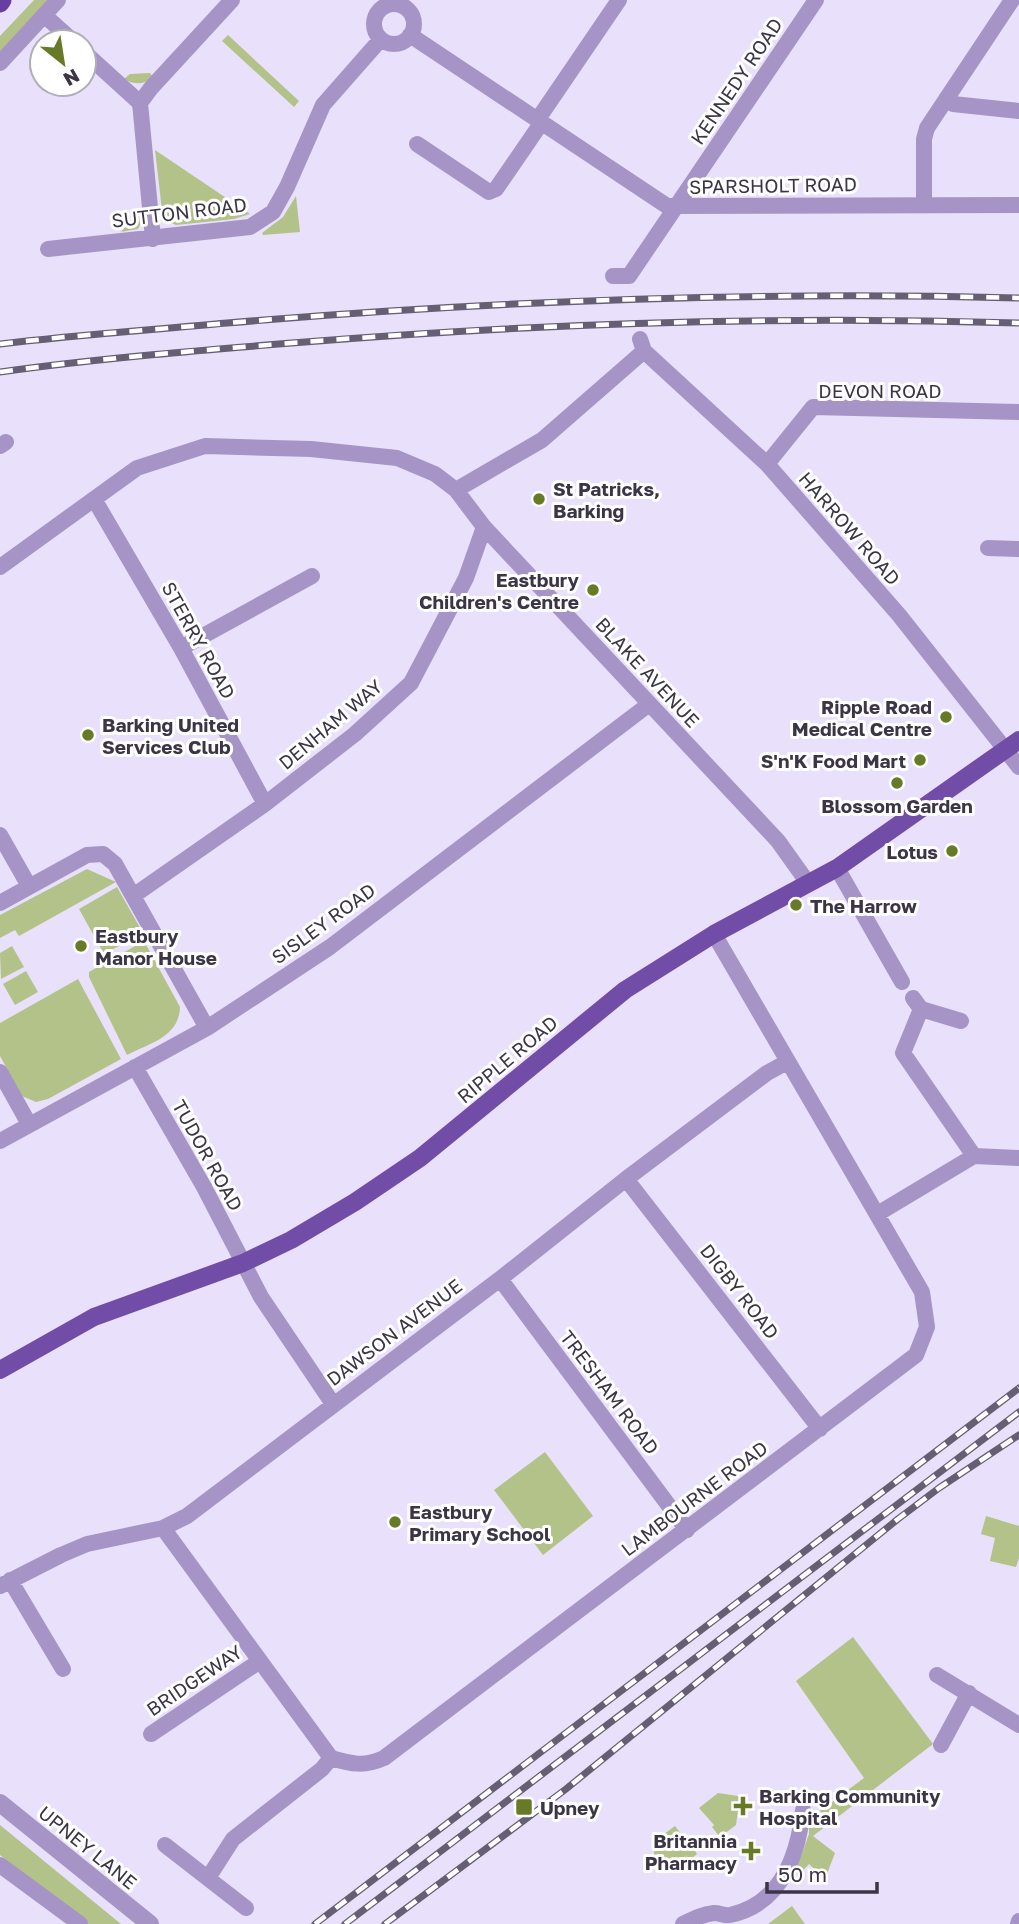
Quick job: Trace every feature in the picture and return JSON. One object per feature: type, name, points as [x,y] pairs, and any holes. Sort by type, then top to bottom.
[{"type":"main road","name":"RIPPLE ROAD","points":[[0,1370],[94,1317],[243,1263],[291,1240],[383,1185],[420,1158],[625,990],[714,934],[836,868],[1012,745]]},
{"type":"street","points":[[0,63],[58,0]]},
{"type":"street","points":[[153,239],[140,103],[232,0]]},
{"type":"street","points":[[417,144],[489,192],[496,188],[619,0]]},
{"type":"street","name":"KENNEDY ROAD","points":[[613,276],[629,276],[816,0]]},
{"type":"street","points":[[925,204],[924,139],[927,128],[1013,0]]},
{"type":"street","points":[[394,4],[411,5],[414,25],[410,35],[399,43],[389,43],[381,39],[374,26],[381,9],[394,4]]},
{"type":"street","points":[[44,15],[58,28]]},
{"type":"street","name":"SPARSHOLT ROAD","points":[[410,35],[662,204],[678,207],[1019,205]]},
{"type":"street","name":"SUTTON ROAD","points":[[48,248],[250,227],[263,221],[272,212],[287,187],[311,127],[323,105],[381,39]]},
{"type":"street","points":[[98,65],[140,103]]},
{"type":"street","points":[[946,99],[953,104],[1019,111]]},
{"type":"street","name":"HARROW ROAD","points":[[456,490],[542,440],[642,345],[767,464],[1012,745],[1019,767]]},
{"type":"street","name":"DEVON ROAD","points":[[767,464],[813,408],[1019,412]]},
{"type":"street","name":"BLAKE AVENUE","points":[[0,567],[137,468],[205,446],[311,449],[397,458],[435,474],[456,490],[484,527],[778,841],[808,883]]},
{"type":"street","name":"STERRY ROAD","points":[[94,499],[181,648],[265,804]]},
{"type":"street","name":"DENHAM WAY","points":[[134,896],[265,804],[355,734],[411,683],[466,578],[484,527]]},
{"type":"street","points":[[988,548],[1019,549]]},
{"type":"street","points":[[181,648],[312,576]]},
{"type":"street","name":"SISLEY ROAD","points":[[0,1141],[207,1028],[330,947],[649,705]]},
{"type":"street","points":[[0,835],[29,886]]},
{"type":"street","points":[[0,903],[87,855],[103,854],[115,864],[207,1028]]},
{"type":"street","points":[[836,868],[902,982]]},
{"type":"street","name":"LAMBOURNE ROAD","points":[[331,1758],[353,1764],[370,1764],[384,1758],[916,1355],[928,1327],[922,1292],[879,1213],[787,1062],[714,934]]},
{"type":"street","points":[[961,1021],[917,1004],[903,1053],[974,1156]]},
{"type":"street","name":"DAWSON AVENUE","points":[[5,1583],[87,1544],[163,1528],[187,1516],[500,1279],[626,1178],[767,1073],[787,1062]]},
{"type":"street","name":"TUDOR ROAD","points":[[135,1067],[204,1188],[261,1297],[333,1404]]},
{"type":"street","points":[[0,1072],[29,1124]]},
{"type":"street","points":[[879,1213],[974,1156],[1019,1158]]},
{"type":"street","name":"DIGBY ROAD","points":[[626,1178],[820,1429]]},
{"type":"street","name":"TRESHAM ROAD","points":[[500,1279],[687,1530]]},
{"type":"street","points":[[163,1528],[331,1758],[322,1769],[233,1839],[208,1878]]},
{"type":"street","points":[[5,1583],[63,1669]]},
{"type":"street","name":"BRIDGEWAY","points":[[151,1734],[260,1661]]},
{"type":"street","points":[[937,1675],[1019,1725]]},
{"type":"street","points":[[941,1745],[969,1693]]},
{"type":"street","name":"UPNEY LANE","points":[[0,1803],[150,1924]]},
{"type":"street","points":[[683,1924],[699,1916],[716,1913],[727,1916],[751,1908],[766,1897],[787,1871],[800,1838],[803,1810]]},
{"type":"street","points":[[165,1845],[246,1908]]},
{"type":"street","points":[[0,1865],[80,1924]]},
{"type":"green space","points":[[34,0],[50,0],[0,54],[0,36]]},
{"type":"green space","points":[[228,35],[299,101],[294,107],[222,41]]},
{"type":"green space","points":[[150,73],[153,77],[143,83],[124,79],[130,74]]},
{"type":"green space","points":[[155,150],[250,214],[234,219],[176,225],[167,221],[162,210]]},
{"type":"green space","points":[[296,196],[300,232],[263,235],[262,233],[283,217]]},
{"type":"green space","points":[[142,207],[143,220],[138,229],[121,232]]},
{"type":"green space","points":[[87,869],[116,882],[19,936],[15,930],[0,938],[0,915]]},
{"type":"green space","points":[[117,887],[143,933],[104,954],[79,909]]},
{"type":"green space","points":[[144,941],[180,1007],[175,1025],[169,1032],[127,1055],[89,972]]},
{"type":"green space","points":[[12,946],[24,967],[1,979],[0,953]]},
{"type":"green space","points":[[26,971],[38,992],[15,1005],[3,984]]},
{"type":"green space","points":[[78,979],[121,1059],[48,1099],[36,1102],[22,1096],[0,1056],[0,1023]]},
{"type":"green space","points":[[545,1452],[593,1516],[543,1555],[494,1490]]},
{"type":"green space","points":[[986,1516],[1019,1526],[1019,1558],[1016,1567],[990,1561],[995,1538],[981,1534]]},
{"type":"green space","points":[[853,1637],[933,1744],[813,1836],[835,1853],[825,1879],[809,1864],[798,1876],[796,1870],[809,1834],[809,1812],[817,1813],[864,1778],[796,1681]]},
{"type":"green space","points":[[718,1793],[738,1796],[742,1801],[739,1803],[736,1825],[720,1837],[712,1827],[714,1825],[699,1808]]},
{"type":"green space","points":[[0,1825],[121,1924],[88,1924],[0,1855]]},
{"type":"green space","points":[[675,1826],[685,1839],[681,1843],[689,1851],[693,1848],[697,1854],[683,1865],[662,1862],[657,1866],[653,1860],[656,1840]]},
{"type":"green space","points":[[792,1906],[805,1924],[768,1924]]},
{"type":"railway","points":[[0,344],[326,315],[523,304],[721,297],[1019,298]]},
{"type":"railway","points":[[0,372],[190,351],[484,330],[751,321],[1019,323]]},
{"type":"railway","points":[[315,1924],[1019,1388]]},
{"type":"railway","points":[[345,1924],[1019,1412]]},
{"type":"railway","points":[[385,1924],[566,1789],[898,1519],[1019,1435]]},
{"type":"place","name":"St Patricks, Barking","points":[[539,499]]},
{"type":"place","name":"Eastbury Children's Centre","points":[[593,590]]},
{"type":"place","name":"Ripple Road Medical Centre","points":[[946,717]]},
{"type":"place","name":"Barking United Services Club","points":[[88,735]]},
{"type":"place","name":"S'n'K Food Mart","points":[[920,760]]},
{"type":"place","name":"Blossom Garden","points":[[897,783]]},
{"type":"place","name":"Lotus","points":[[952,851]]},
{"type":"place","name":"The Harrow","points":[[796,905]]},
{"type":"place","name":"Eastbury Manor House","points":[[81,946]]},
{"type":"place","name":"Eastbury Primary School","points":[[395,1522]]},
{"type":"place","name":"Barking Community Hospital","points":[[743,1806]]},
{"type":"place","name":"Upney","points":[[524,1807]]},
{"type":"place","name":"Britannia Pharmacy","points":[[751,1851]]}]
